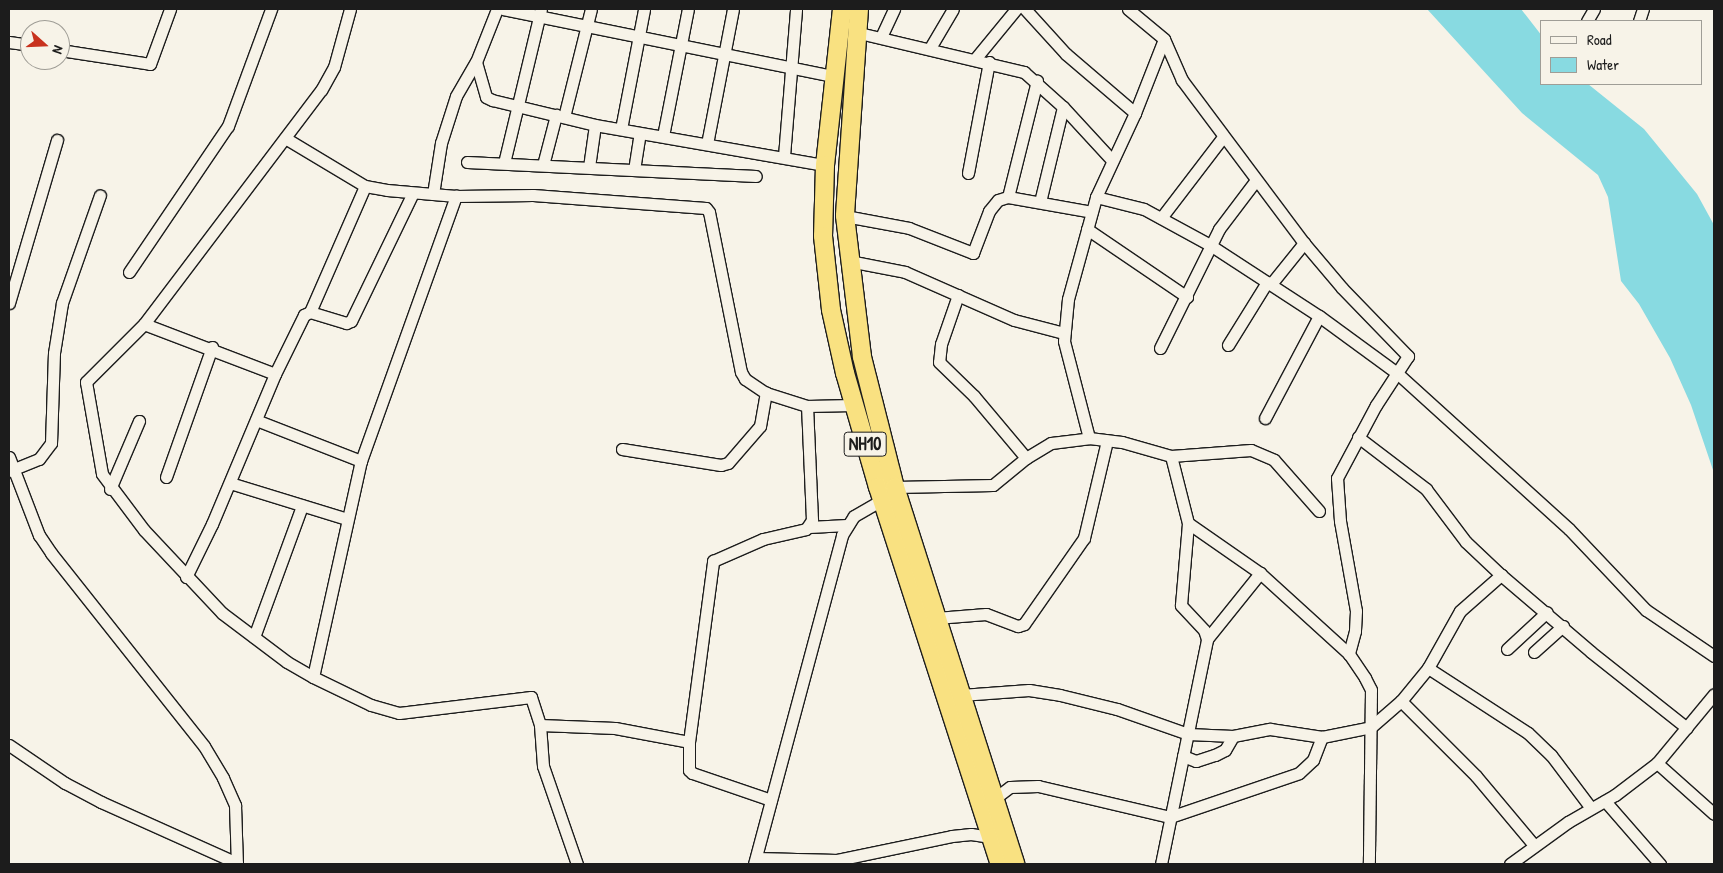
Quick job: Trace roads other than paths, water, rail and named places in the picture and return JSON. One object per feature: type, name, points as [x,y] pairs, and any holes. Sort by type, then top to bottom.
[{"type":"highway","name":"NH10","points":[[842,9],[833,76],[825,165],[823,236],[831,310],[853,405],[882,500],[989,802],[991,837],[1000,864]]},
{"type":"highway","points":[[859,9],[845,216],[862,357],[895,487],[961,694],[989,802],[1015,864]]},
{"type":"street","points":[[70,52],[150,64],[154,62],[170,9]]},
{"type":"street","points":[[129,272],[228,126],[271,9]]},
{"type":"street","points":[[350,9],[329,78],[144,324],[85,384],[102,474],[110,488],[186,577],[222,613],[313,676],[371,705],[399,713],[529,696],[534,700],[540,725],[543,766],[577,864]]},
{"type":"street","points":[[433,194],[441,143],[456,96],[476,62],[497,9]]},
{"type":"street","points":[[503,9],[541,12],[639,37],[793,66],[833,76]]},
{"type":"street","points":[[543,165],[588,25],[591,9]]},
{"type":"street","points":[[621,129],[644,9]]},
{"type":"street","points":[[663,136],[688,9]]},
{"type":"street","points":[[707,144],[733,9]]},
{"type":"street","points":[[784,156],[793,66],[796,9]]},
{"type":"street","points":[[881,38],[894,9]]},
{"type":"street","points":[[930,48],[953,9]]},
{"type":"street","points":[[975,59],[1016,9]]},
{"type":"street","points":[[1025,9],[1066,54],[1135,113]]},
{"type":"street","points":[[1128,9],[1164,39],[1182,80],[1223,137],[1304,242],[1342,288],[1408,356],[1338,472],[1336,483],[1340,521],[1356,610],[1349,654]]},
{"type":"street","points":[[1588,20],[1594,9]]},
{"type":"street","points":[[504,163],[541,12]]},
{"type":"street","points":[[856,32],[930,48],[1024,72],[1063,106],[1111,159]]},
{"type":"street","points":[[1089,438],[1064,333],[1068,299],[1096,198],[1111,159],[1135,113],[1164,39]]},
{"type":"street","points":[[476,62],[488,99],[518,104],[595,125],[784,156],[825,165]]},
{"type":"street","points":[[968,173],[988,62]]},
{"type":"street","points":[[1008,197],[1037,82]]},
{"type":"street","points":[[1040,202],[1063,106]]},
{"type":"street","points":[[589,167],[595,125]]},
{"type":"street","points":[[634,170],[640,133]]},
{"type":"street","points":[[1161,218],[1223,137]]},
{"type":"street","points":[[285,138],[365,186],[413,193],[456,196],[533,194],[708,210],[740,372],[752,386],[766,393],[807,406],[853,405]]},
{"type":"street","points":[[9,303],[56,140]]},
{"type":"street","points":[[467,162],[756,176]]},
{"type":"street","points":[[1160,348],[1219,228],[1256,180]]},
{"type":"street","points":[[186,577],[230,483],[275,374],[304,315],[310,312],[365,186]]},
{"type":"street","points":[[310,312],[346,323],[351,321],[413,193]]},
{"type":"street","points":[[11,470],[43,456],[51,443],[54,353],[62,303],[100,195]]},
{"type":"street","points":[[313,676],[361,461],[456,196]]},
{"type":"street","points":[[845,216],[909,228],[973,253],[989,211],[998,200],[1008,197],[1092,212]]},
{"type":"street","points":[[1096,198],[1144,210],[1210,245],[1319,316],[1397,373],[1569,528],[1646,610],[1714,656]]},
{"type":"street","points":[[1087,229],[1186,297]]},
{"type":"street","points":[[1228,345],[1269,283],[1304,242]]},
{"type":"street","points":[[849,261],[885,266],[1014,320],[1064,333]]},
{"type":"street","points":[[958,295],[940,344],[939,362],[974,396],[1026,458]]},
{"type":"street","points":[[1264,418],[1319,316]]},
{"type":"street","points":[[144,324],[212,347],[275,374]]},
{"type":"street","points":[[166,477],[212,347]]},
{"type":"street","points":[[622,449],[720,465],[728,463],[760,426],[766,393]]},
{"type":"street","points":[[807,406],[813,491],[812,520],[809,527]]},
{"type":"street","points":[[256,420],[361,461]]},
{"type":"street","points":[[110,488],[139,421]]},
{"type":"street","points":[[1358,437],[1426,489],[1466,542],[1501,575],[1547,612],[1591,652],[1687,728]]},
{"type":"street","points":[[895,487],[994,485],[1026,458],[1051,443],[1089,438],[1159,450],[1170,456],[1252,450],[1274,460],[1319,510]]},
{"type":"street","points":[[936,618],[986,614],[1018,626],[1024,624],[1084,538],[1107,441]]},
{"type":"street","points":[[1170,456],[1188,523],[1181,605],[1204,630],[1207,639]]},
{"type":"street","points":[[9,457],[11,470],[39,534],[51,554],[204,746],[223,778],[235,805],[237,864],[100,802],[9,745]]},
{"type":"street","points":[[230,483],[347,519]]},
{"type":"street","points":[[882,500],[854,516],[847,525],[755,861],[837,860],[952,836],[971,834],[991,837]]},
{"type":"street","points":[[254,636],[302,506]]},
{"type":"street","points":[[1188,523],[1260,572],[1349,654],[1371,690],[1369,864]]},
{"type":"street","points":[[771,800],[692,773],[689,770],[689,742],[713,561],[764,539],[809,527],[847,525]]},
{"type":"street","points":[[1161,864],[1207,639],[1260,572]]},
{"type":"street","points":[[961,694],[1029,690],[1060,695],[1109,706],[1188,734],[1233,736],[1270,728],[1322,737],[1372,727],[1401,701],[1428,668],[1460,610],[1501,575]]},
{"type":"street","points":[[1507,649],[1547,612]]},
{"type":"street","points":[[1534,652],[1563,626]]},
{"type":"street","points":[[1428,668],[1528,733],[1551,755],[1591,808]]},
{"type":"street","points":[[1510,864],[1534,845],[1605,801],[1657,763],[1714,694]]},
{"type":"street","points":[[1401,701],[1476,776],[1534,845]]},
{"type":"street","points":[[540,725],[615,728],[689,742]]},
{"type":"street","points":[[1183,756],[1196,761],[1215,755],[1225,750],[1233,736]]},
{"type":"street","points":[[989,802],[1010,787],[1038,786],[1170,818],[1299,773],[1313,760],[1322,737]]},
{"type":"street","points":[[1657,763],[1714,814]]},
{"type":"street","points":[[1605,801],[1660,864]]},
{"type":"water","points":[[1427,9],[1521,9],[1540,33],[1540,85],[1589,85],[1644,129],[1697,194],[1714,225],[1714,473],[1691,405],[1670,358],[1639,304],[1621,281],[1608,197],[1598,175],[1522,113]]}]
